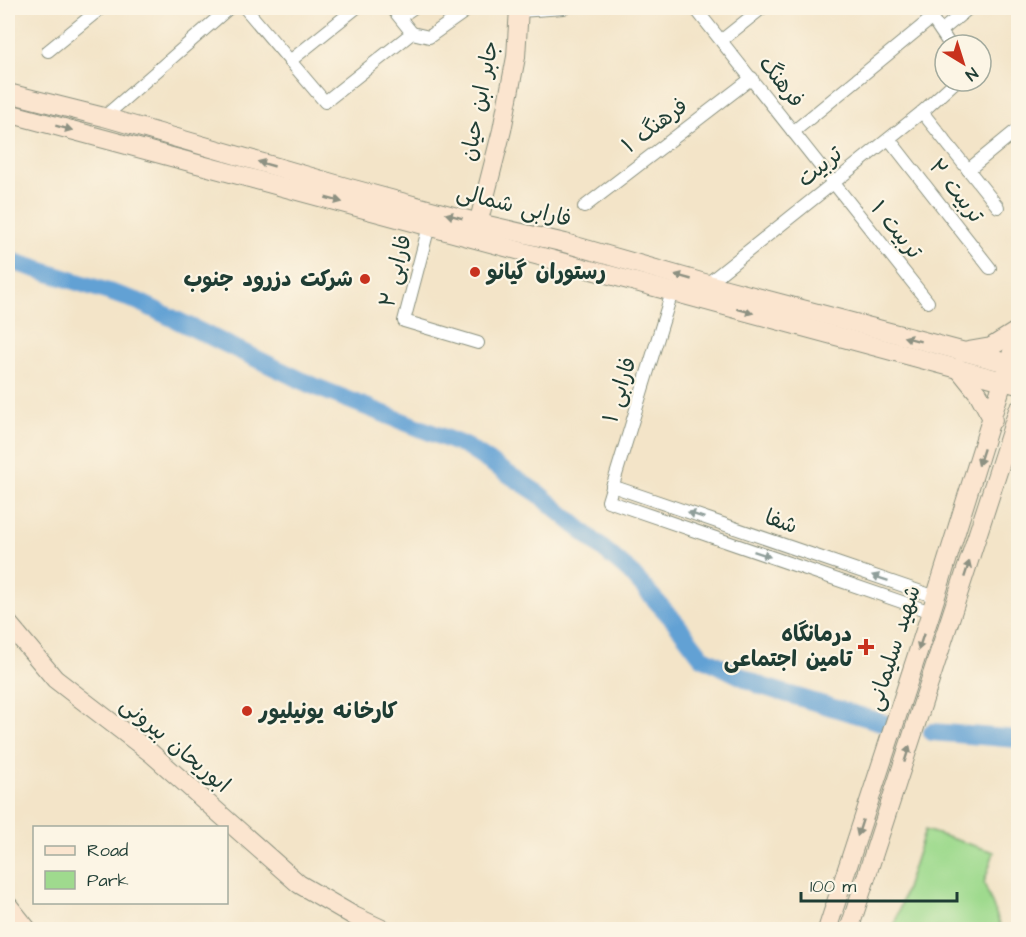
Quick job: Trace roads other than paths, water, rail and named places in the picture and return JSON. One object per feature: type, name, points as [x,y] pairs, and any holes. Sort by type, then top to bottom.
[{"type":"street","points":[[48,51],[101,8]]},
{"type":"street","points":[[245,8],[325,102],[412,33]]},
{"type":"street","points":[[290,61],[356,8]]},
{"type":"street","points":[[413,8],[396,12],[412,33],[429,37],[470,8]]},
{"type":"street","points":[[519,9],[564,8]]},
{"type":"street","name":"فرهنگ","points":[[695,8],[833,184]]},
{"type":"street","points":[[722,40],[762,8]]},
{"type":"street","points":[[793,132],[929,13],[941,31],[969,8]]},
{"type":"street","name":"جابر ابن حیان","points":[[477,231],[502,129],[516,57],[519,9]]},
{"type":"street","points":[[104,117],[222,10]]},
{"type":"street","name":"فرهنگ ۱","points":[[584,207],[752,78]]},
{"type":"street","name":"فارابی شمالی","points":[[8,93],[104,117],[346,187],[672,292],[954,358]]},
{"type":"street","name":"تربیت","points":[[707,284],[889,139],[943,93]]},
{"type":"street","points":[[922,112],[998,207]]},
{"type":"street","name":"فارابی شمالی","points":[[8,113],[429,226],[565,243],[1013,374]]},
{"type":"street","points":[[968,170],[1018,129]]},
{"type":"street","name":"تربیت ۲","points":[[889,139],[990,268]]},
{"type":"street","name":"تربیت ۱","points":[[833,184],[928,302]]},
{"type":"street","name":"فارابی ۲","points":[[429,226],[404,321],[478,343]]},
{"type":"street","name":"فارابی ۱","points":[[608,501],[672,292]]},
{"type":"street","points":[[993,420],[954,358],[991,347],[1018,332]]},
{"type":"street","name":"شهید سلیمانی","points":[[827,930],[993,420],[1013,374],[1018,332]]},
{"type":"street","name":"شهید سلیمانی","points":[[849,930],[1017,420]]},
{"type":"street","name":"شفا","points":[[612,486],[914,589],[933,604]]},
{"type":"street","name":"شفا","points":[[608,501],[909,604],[933,604]]},
{"type":"street","points":[[810,571],[815,556]]},
{"type":"street","points":[[909,604],[914,589]]},
{"type":"street","name":"ابوریحان بیرونی","points":[[8,623],[55,680],[151,753],[298,884],[354,916],[384,930]]},
{"type":"street","points":[[8,905],[28,930]]},
{"type":"waterway","points":[[8,260],[137,301],[311,385],[465,446],[539,494],[630,572],[676,623],[702,657],[761,686],[884,723]]},
{"type":"waterway","points":[[932,732],[1018,739]]},
{"type":"place","name":"رستوران گیانو","points":[[475,272]]},
{"type":"place","name":"شرکت دزرود جنوب","points":[[365,279]]},
{"type":"place","name":"درمانگاه تامین اجتماعی","points":[[866,647]]},
{"type":"place","name":"کارخانه یونیلیور","points":[[247,711]]}]
